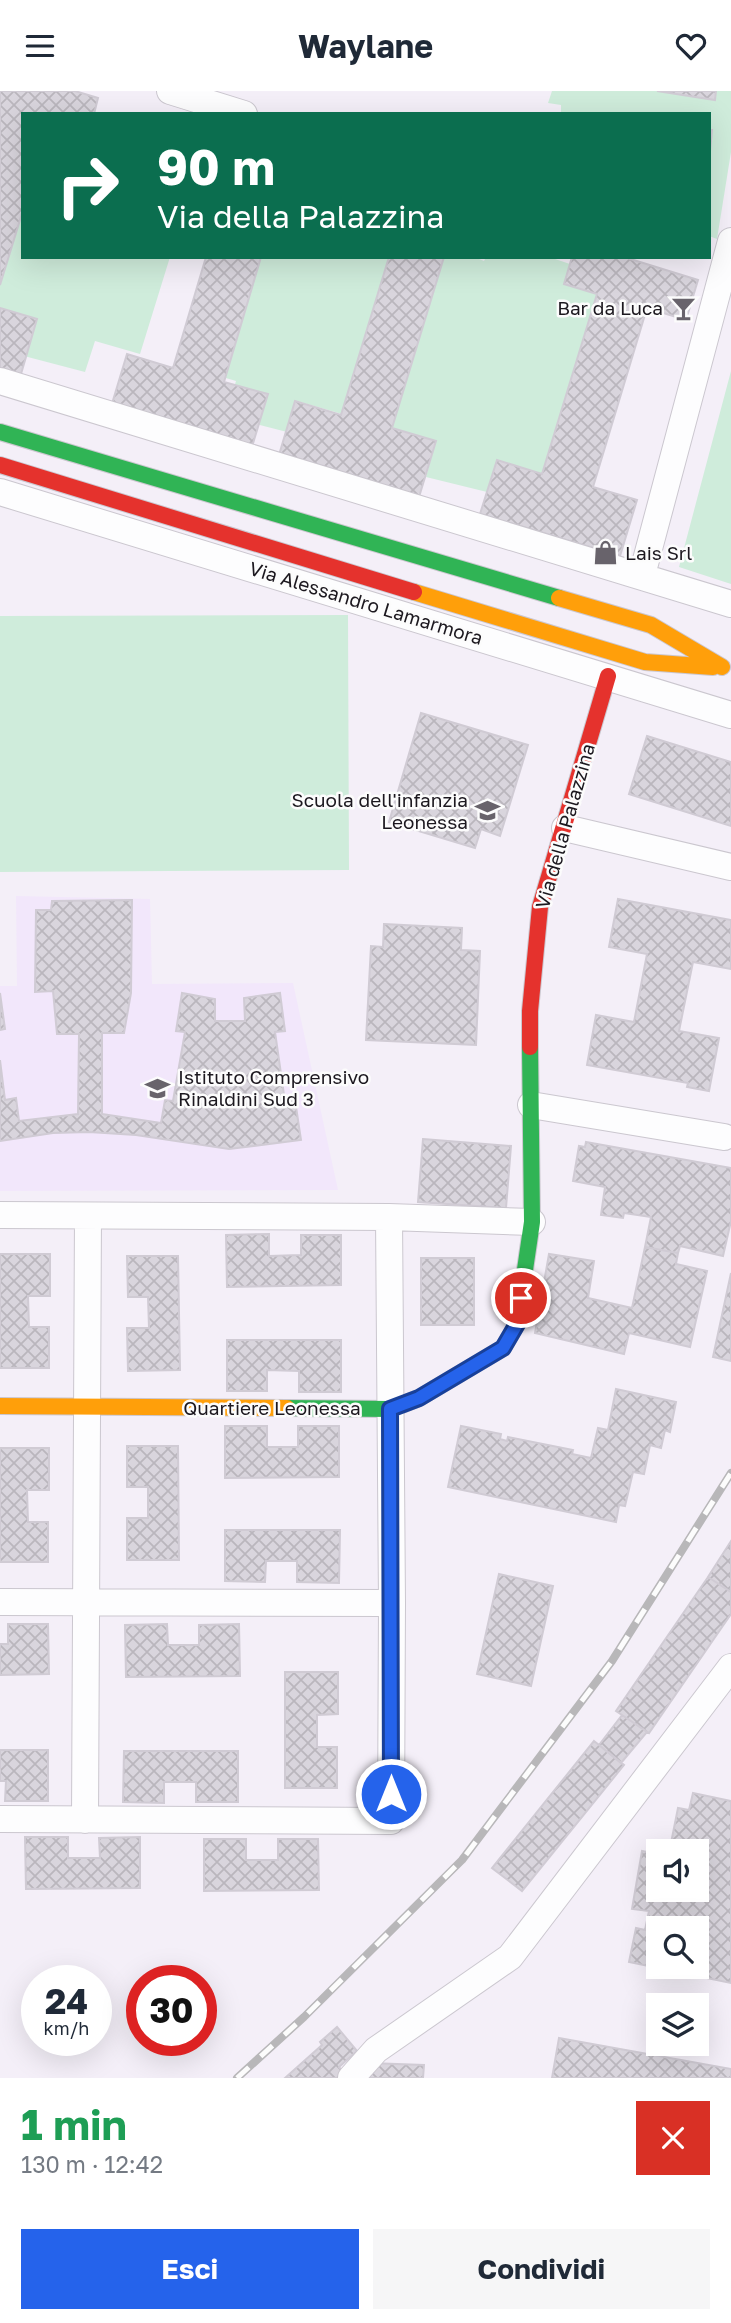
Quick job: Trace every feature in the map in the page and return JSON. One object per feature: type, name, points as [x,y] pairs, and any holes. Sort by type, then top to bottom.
[{"type":"main road","name":"Via Alessandro Lamarmora","points":[[0,432],[651,625],[726,669]]},
{"type":"main road","name":"Via Alessandro Lamarmora","points":[[0,465],[645,662],[726,669]]},
{"type":"main road","name":"Via della Palazzina","points":[[390,1409],[419,1398],[503,1348],[517,1324],[532,1222],[530,1011],[540,907],[608,676]]},
{"type":"main road","name":"Quartiere Leonessa","points":[[0,1406],[390,1409]]},
{"type":"street","points":[[170,91],[238,112]]},
{"type":"street","points":[[642,575],[722,253]]},
{"type":"street","points":[[0,381],[731,604]]},
{"type":"street","name":"Via Alessandro Lamarmora","points":[[0,492],[731,715]]},
{"type":"street","points":[[565,828],[731,867]]},
{"type":"street","points":[[531,1105],[724,1137]]},
{"type":"street","points":[[0,1216],[389,1217],[532,1222]]},
{"type":"street","points":[[85,1820],[88,1216]]},
{"type":"street","points":[[0,1819],[391,1821],[389,1217]]},
{"type":"street","points":[[0,1602],[392,1603]]},
{"type":"street","points":[[351,2078],[376,2050],[510,1957],[731,1667]]},
{"type":"shaded area","name":"Istituto Comprensivo Rinaldini Sud 3","points":[[16,896],[150,899],[152,984],[293,983],[338,1190],[0,1191],[0,986],[17,986]]},
{"type":"green space","points":[[552,91],[731,91],[731,152],[717,239],[711,237],[711,112],[561,112],[561,105],[548,103]]},
{"type":"green space","points":[[21,209],[21,259],[169,259],[140,354],[95,341],[85,372],[24,356],[0,311],[0,277]]},
{"type":"green space","points":[[225,259],[388,259],[342,414],[297,401],[287,432],[225,416],[236,381],[192,368]]},
{"type":"green space","points":[[443,259],[555,259],[570,264],[564,284],[597,294],[542,474],[497,461],[487,492],[426,477],[436,441],[392,428]]},
{"type":"green space","points":[[731,371],[731,584],[679,567]]},
{"type":"green space","points":[[348,615],[349,870],[0,872],[0,616]]},
{"type":"building","points":[[0,91],[75,91],[98,98],[94,112],[21,112],[21,217],[0,285]]},
{"type":"building","points":[[657,91],[716,91],[715,100]]},
{"type":"building","points":[[205,259],[260,259],[224,382],[268,394],[251,450],[111,407],[127,354],[173,368]]},
{"type":"building","points":[[388,259],[443,259],[392,428],[436,441],[419,497],[279,455],[295,401],[341,415]]},
{"type":"building","points":[[571,259],[630,259],[698,280],[686,320],[647,308],[593,487],[637,500],[620,556],[480,514],[497,460],[542,474],[597,294],[564,284]]},
{"type":"building","points":[[0,308],[37,319],[21,374],[0,368]]},
{"type":"building","points":[[421,713],[528,745],[500,836],[481,829],[475,848],[389,822]]},
{"type":"building","points":[[647,736],[731,762],[731,826],[629,794]]},
{"type":"building","points":[[618,899],[731,920],[731,969],[693,962],[679,1031],[719,1038],[709,1091],[687,1087],[688,1083],[587,1065],[596,1015],[634,1022],[647,954],[609,947]]},
{"type":"building","points":[[132,900],[131,993],[124,1033],[102,1033],[102,1114],[161,1123],[165,1100],[173,1101],[185,1032],[176,1031],[182,993],[215,999],[215,1021],[245,1021],[244,998],[280,993],[285,1031],[275,1032],[285,1102],[295,1100],[301,1140],[229,1149],[136,1135],[89,1132],[53,1133],[0,1141],[0,1060],[5,1100],[16,1098],[19,1121],[78,1114],[79,1034],[57,1034],[53,991],[35,992],[36,910],[51,910],[52,901]]},
{"type":"building","points":[[384,924],[462,928],[461,950],[480,951],[476,1045],[366,1040],[371,946],[383,947]]},
{"type":"building","points":[[0,993],[5,1029],[0,1030]]},
{"type":"building","points":[[423,1139],[511,1146],[506,1208],[418,1202]]},
{"type":"building","points":[[586,1142],[731,1168],[731,1221],[723,1256],[680,1246],[678,1253],[645,1247],[651,1217],[624,1213],[623,1218],[601,1215],[605,1187],[573,1181],[579,1146],[585,1147]]},
{"type":"building","points":[[269,1234],[269,1256],[301,1255],[301,1235],[341,1235],[341,1285],[227,1287],[226,1235]]},
{"type":"building","points":[[645,1247],[678,1253],[676,1264],[707,1271],[690,1347],[629,1333],[624,1354],[535,1333],[549,1254],[594,1261],[588,1298],[632,1308]]},
{"type":"building","points":[[0,1254],[50,1254],[50,1296],[28,1296],[29,1327],[49,1327],[49,1368],[0,1368]]},
{"type":"building","points":[[127,1256],[178,1256],[180,1370],[128,1371],[127,1328],[149,1328],[148,1297],[128,1297]]},
{"type":"building","points":[[421,1258],[474,1258],[474,1325],[421,1325]]},
{"type":"building","points":[[731,1273],[731,1361],[713,1357]]},
{"type":"building","points":[[227,1340],[341,1340],[341,1392],[299,1392],[299,1371],[267,1370],[267,1391],[227,1391]]},
{"type":"building","points":[[616,1389],[676,1402],[670,1432],[665,1430],[661,1448],[650,1445],[644,1474],[633,1472],[625,1506],[619,1505],[616,1522],[448,1487],[461,1426],[501,1434],[500,1439],[507,1441],[508,1437],[573,1450],[572,1454],[591,1458],[598,1428],[608,1430]]},
{"type":"building","points":[[225,1426],[267,1426],[267,1447],[298,1447],[298,1426],[339,1426],[339,1477],[225,1478]]},
{"type":"building","points":[[127,1446],[178,1446],[179,1560],[127,1560],[127,1518],[148,1518],[148,1487],[127,1487]]},
{"type":"building","points":[[0,1448],[49,1448],[49,1490],[27,1490],[28,1522],[48,1522],[48,1562],[0,1562]]},
{"type":"building","points":[[225,1530],[340,1530],[339,1583],[297,1582],[297,1561],[266,1561],[265,1582],[225,1581]]},
{"type":"building","points":[[731,1541],[731,1592],[708,1577]]},
{"type":"building","points":[[499,1574],[553,1586],[531,1686],[477,1674]]},
{"type":"building","points":[[708,1577],[731,1592],[731,1614],[649,1733],[616,1711]]},
{"type":"building","points":[[8,1624],[48,1624],[49,1674],[0,1675],[0,1644],[8,1644]]},
{"type":"building","points":[[167,1624],[168,1645],[199,1645],[199,1625],[239,1624],[240,1676],[126,1677],[125,1625]]},
{"type":"building","points":[[285,1672],[338,1672],[338,1714],[317,1715],[317,1747],[337,1747],[337,1788],[285,1788]]},
{"type":"building","points":[[622,1715],[647,1732],[621,1763],[599,1745]]},
{"type":"building","points":[[594,1741],[624,1765],[522,1891],[492,1868]]},
{"type":"building","points":[[0,1750],[48,1750],[48,1801],[5,1801],[6,1781],[0,1781]]},
{"type":"building","points":[[124,1751],[238,1751],[238,1802],[196,1802],[196,1782],[164,1782],[164,1803],[123,1802]]},
{"type":"building","points":[[693,1793],[731,1801],[731,1983],[709,1978],[709,1916],[648,1916],[649,1911],[632,1909],[642,1851],[646,1852],[646,1902],[709,1902],[709,1839],[672,1839],[678,1808],[689,1810]]},
{"type":"building","points":[[25,1837],[68,1837],[68,1858],[100,1858],[99,1838],[140,1837],[140,1888],[26,1889]]},
{"type":"building","points":[[204,1839],[246,1839],[246,1860],[278,1860],[278,1839],[318,1839],[319,1890],[204,1891]]},
{"type":"building","points":[[646,1925],[646,1966],[629,1962],[636,1928],[645,1930]]},
{"type":"building","points":[[337,2027],[357,2051],[339,2067],[345,2074],[340,2078],[285,2078],[322,2045],[320,2042]]},
{"type":"building","points":[[559,2038],[646,2054],[646,2056],[731,2069],[731,2078],[552,2078]]},
{"type":"building","points":[[369,2063],[424,2065],[423,2078],[368,2078]]},
{"type":"railway","points":[[237,2078],[304,2017],[462,1860],[612,1661],[731,1473]]},
{"type":"traffic: fast","points":[[0,432],[559,598]]},
{"type":"traffic: fast","points":[[287,1408],[391,1409],[419,1398],[503,1348],[517,1324],[532,1222],[530,1047]]},
{"type":"traffic: slow","points":[[414,592],[645,662],[713,667]]},
{"type":"traffic: slow","points":[[559,598],[651,625],[722,667]]},
{"type":"traffic: slow","points":[[0,1406],[287,1408]]},
{"type":"traffic: jam","points":[[0,465],[414,592]]},
{"type":"traffic: jam","points":[[530,1047],[530,1011],[540,907],[608,676]]},
{"type":"place","name":"Bar da Luca","points":[[683,308]]},
{"type":"place","name":"Lais Srl","points":[[605,553]]},
{"type":"place","name":"Scuola dell'infanzia Leonessa","points":[[488,811]]},
{"type":"place","name":"Istituto Comprensivo Rinaldini Sud 3","points":[[158,1088]]},
{"type":"route","points":[[391,1794],[390,1409],[419,1398],[503,1348],[517,1324],[521,1298]]}]
